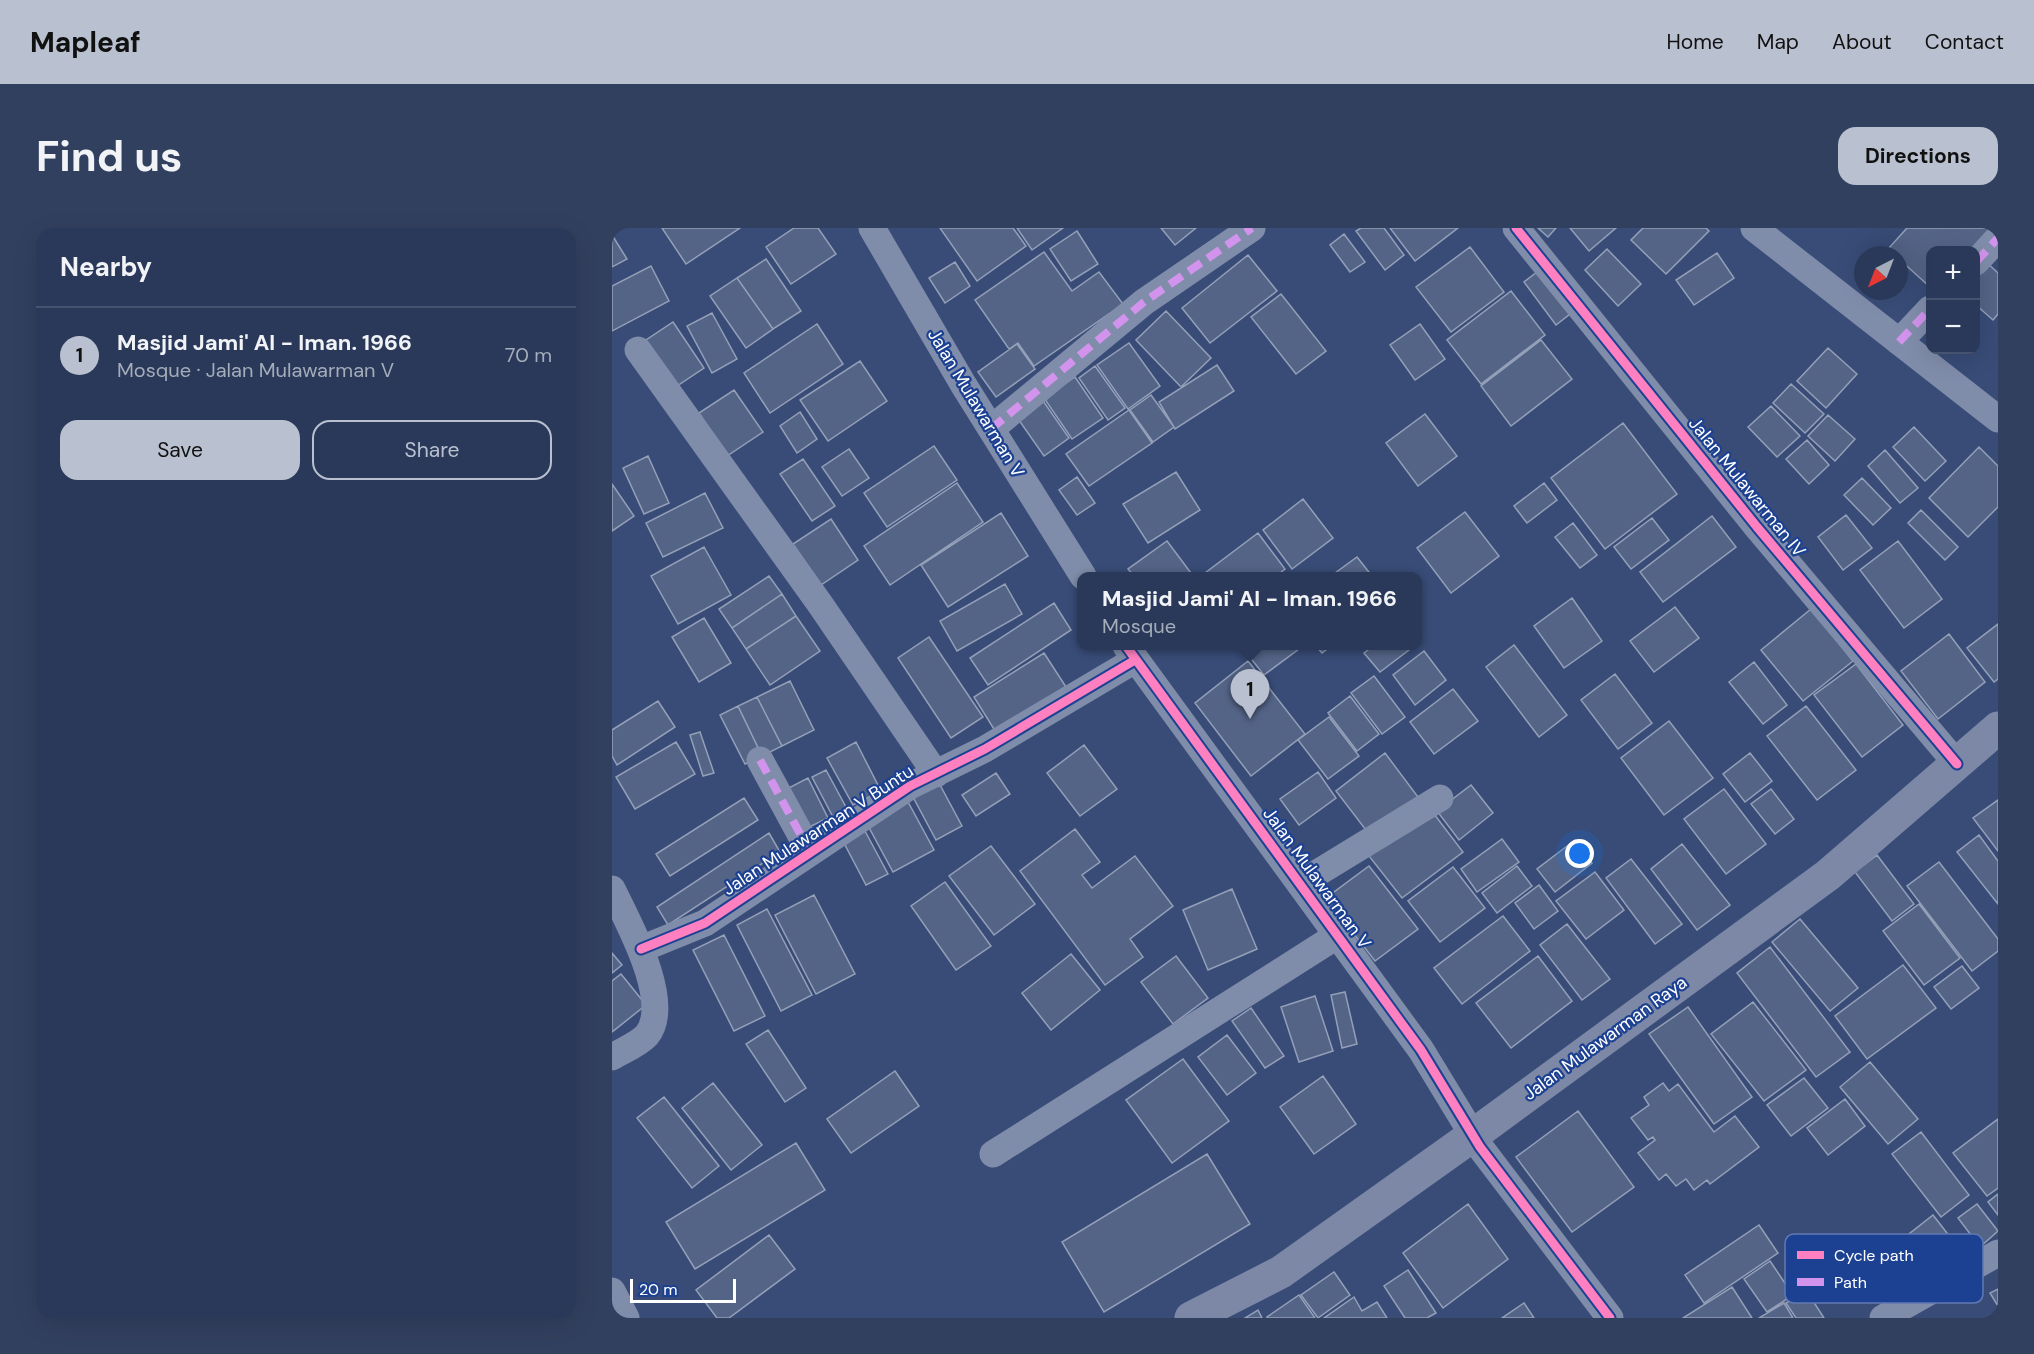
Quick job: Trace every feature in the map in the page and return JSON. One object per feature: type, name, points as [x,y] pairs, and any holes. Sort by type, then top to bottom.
[{"type":"main road","name":"Jalan Mulawarman Raya","points":[[1191,1318],[1281,1272],[1472,1136],[1828,875],[1998,728]]},
{"type":"street","name":"Jalan Mulawarman V","points":[[872,228],[991,429],[1080,572]]},
{"type":"street","points":[[991,429],[1144,302],[1251,228]]},
{"type":"street","name":"Jalan Mulawarman IV","points":[[1516,228],[1756,527],[1957,764]]},
{"type":"street","points":[[1754,228],[1998,419]]},
{"type":"street","points":[[1980,258],[1998,238]]},
{"type":"street","points":[[1899,342],[1926,313]]},
{"type":"street","points":[[638,350],[820,604],[936,774]]},
{"type":"street","name":"Jalan Mulawarman V","points":[[1130,652],[1421,1050],[1472,1136],[1610,1318]]},
{"type":"street","name":"Jalan Mulawarman V Buntu","points":[[641,949],[705,923],[910,786],[985,749],[1130,652]]},
{"type":"street","points":[[760,760],[810,852]]},
{"type":"street","points":[[1301,883],[1440,798]]},
{"type":"street","points":[[612,889],[641,949],[657,1008],[654,1022],[646,1036],[612,1057]]},
{"type":"street","points":[[993,1154],[1338,935]]},
{"type":"street","points":[[1983,1261],[1998,1253]]},
{"type":"street","points":[[612,1291],[626,1318]]},
{"type":"street","points":[[1883,1318],[1910,1303]]},
{"type":"building","points":[[662,228],[740,228],[686,264]]},
{"type":"building","points":[[794,228],[818,228],[836,254],[791,284],[766,247]]},
{"type":"building","points":[[940,228],[1013,228],[1026,246],[977,281]]},
{"type":"building","points":[[1017,228],[1063,228],[1032,250]]},
{"type":"building","points":[[1161,228],[1196,228],[1175,245]]},
{"type":"building","points":[[1361,228],[1384,228],[1404,255],[1385,270],[1356,231]]},
{"type":"building","points":[[1390,228],[1458,228],[1415,261]]},
{"type":"building","points":[[1538,228],[1556,228],[1548,237]]},
{"type":"building","points":[[1570,228],[1616,228],[1589,251]]},
{"type":"building","points":[[1643,228],[1706,228],[1709,231],[1666,274],[1631,240]]},
{"type":"building","points":[[1907,228],[1997,228],[1980,246],[1926,246],[1926,283],[1908,267],[1908,246],[1891,246]]},
{"type":"building","points":[[1077,231],[1098,264],[1071,281],[1050,249]]},
{"type":"building","points":[[1344,234],[1365,262],[1350,272],[1330,245]]},
{"type":"building","points":[[612,235],[627,259],[612,267]]},
{"type":"building","points":[[1470,247],[1504,292],[1451,332],[1416,287]]},
{"type":"building","points":[[1607,249],[1641,284],[1618,306],[1585,270]]},
{"type":"building","points":[[1044,252],[1072,291],[1099,272],[1123,304],[1034,366],[1018,343],[1009,349],[975,300]]},
{"type":"building","points":[[1717,253],[1734,278],[1694,305],[1676,280]]},
{"type":"building","points":[[1248,255],[1277,291],[1210,343],[1182,308]]},
{"type":"building","points":[[766,259],[801,311],[773,329],[737,278]]},
{"type":"building","points":[[1985,261],[1998,273],[1998,314],[1993,320],[1980,309],[1980,267]]},
{"type":"building","points":[[955,262],[970,286],[945,303],[929,278]]},
{"type":"building","points":[[651,266],[669,301],[612,331],[612,286]]},
{"type":"building","points":[[1537,272],[1570,314],[1556,325],[1524,282]]},
{"type":"building","points":[[737,278],[773,329],[746,348],[710,296]]},
{"type":"building","points":[[1511,291],[1545,335],[1481,384],[1447,340]]},
{"type":"building","points":[[1281,294],[1326,351],[1296,374],[1251,317]]},
{"type":"building","points":[[1166,311],[1211,358],[1181,387],[1136,340]]},
{"type":"building","points":[[712,313],[737,359],[712,373],[687,326]]},
{"type":"building","points":[[673,322],[704,368],[671,390],[640,344]]},
{"type":"building","points":[[817,324],[843,364],[770,413],[744,373]]},
{"type":"building","points":[[1420,324],[1445,359],[1415,380],[1390,345]]},
{"type":"building","points":[[1541,340],[1572,379],[1511,426],[1481,386]]},
{"type":"building","points":[[1129,343],[1160,386],[1128,409],[1097,365]]},
{"type":"building","points":[[1017,344],[1035,369],[996,397],[978,372]]},
{"type":"building","points":[[1828,348],[1857,374],[1826,408],[1797,381]]},
{"type":"building","points":[[860,361],[887,401],[828,441],[800,400]]},
{"type":"building","points":[[1217,365],[1234,391],[1175,429],[1159,402]]},
{"type":"building","points":[[1095,366],[1125,408],[1108,420],[1079,378]]},
{"type":"building","points":[[1075,377],[1103,418],[1072,439],[1044,398]]},
{"type":"building","points":[[1791,384],[1824,414],[1805,433],[1773,403]]},
{"type":"building","points":[[734,390],[763,432],[727,456],[699,413]]},
{"type":"building","points":[[1151,395],[1174,427],[1153,442],[1130,410]]},
{"type":"building","points":[[1041,398],[1069,438],[1044,456],[1016,416]]},
{"type":"building","points":[[1771,406],[1800,436],[1777,457],[1748,427]]},
{"type":"building","points":[[1129,410],[1152,443],[1089,486],[1066,454]]},
{"type":"building","points":[[800,412],[817,439],[797,453],[780,426]]},
{"type":"building","points":[[1425,414],[1457,456],[1418,486],[1386,443]]},
{"type":"building","points":[[1828,415],[1855,439],[1835,461],[1808,436]]},
{"type":"building","points":[[1623,423],[1677,494],[1605,549],[1551,478]]},
{"type":"building","points":[[1914,427],[1946,461],[1925,481],[1893,447]]},
{"type":"building","points":[[1807,440],[1829,465],[1809,484],[1786,459]]},
{"type":"building","points":[[934,446],[957,480],[887,527],[864,493]]},
{"type":"building","points":[[1979,447],[1998,466],[1998,507],[1968,537],[1929,498]]},
{"type":"building","points":[[849,449],[869,478],[842,496],[822,467]]},
{"type":"building","points":[[1885,450],[1918,488],[1900,503],[1868,466]]},
{"type":"building","points":[[648,456],[669,503],[644,514],[623,468]]},
{"type":"building","points":[[803,459],[835,506],[812,521],[780,474]]},
{"type":"building","points":[[1176,472],[1200,510],[1148,543],[1123,504]]},
{"type":"building","points":[[1077,477],[1095,503],[1077,515],[1059,490]]},
{"type":"building","points":[[1862,478],[1891,508],[1873,525],[1844,495]]},
{"type":"building","points":[[957,483],[983,522],[890,585],[864,546]]},
{"type":"building","points":[[1544,483],[1557,500],[1527,523],[1514,506]]},
{"type":"building","points":[[612,484],[634,516],[612,531]]},
{"type":"building","points":[[705,493],[723,528],[663,557],[646,523]]},
{"type":"building","points":[[1303,499],[1333,538],[1292,569],[1263,530]]},
{"type":"building","points":[[1921,510],[1958,547],[1945,560],[1908,523]]},
{"type":"building","points":[[1465,512],[1499,556],[1451,593],[1417,548]]},
{"type":"building","points":[[1001,513],[1028,556],[948,607],[921,565]]},
{"type":"building","points":[[1846,515],[1872,548],[1843,570],[1818,537]]},
{"type":"building","points":[[1712,516],[1736,547],[1663,602],[1640,572]]},
{"type":"building","points":[[1652,518],[1669,540],[1631,569],[1614,547]]},
{"type":"building","points":[[831,519],[858,560],[821,585],[793,544]]},
{"type":"building","points":[[1573,523],[1597,555],[1580,568],[1555,537]]},
{"type":"building","points":[[1258,533],[1285,569],[1281,572],[1206,572]]},
{"type":"building","points":[[1167,541],[1190,572],[1131,572],[1128,569]]},
{"type":"building","points":[[1898,541],[1942,599],[1904,628],[1860,570]]},
{"type":"building","points":[[704,547],[731,595],[678,624],[651,576]]},
{"type":"building","points":[[1357,557],[1369,572],[1336,572]]},
{"type":"building","points":[[769,576],[782,594],[732,628],[719,609]]},
{"type":"building","points":[[1005,584],[1022,614],[957,651],[940,621]]},
{"type":"building","points":[[782,594],[796,616],[746,649],[732,628]]},
{"type":"building","points":[[1572,598],[1602,641],[1564,668],[1534,626]]},
{"type":"building","points":[[1054,603],[1071,630],[988,685],[970,658]]},
{"type":"building","points":[[1675,607],[1699,638],[1654,672],[1630,641]]},
{"type":"building","points":[[1811,609],[1853,661],[1803,701],[1761,650]]},
{"type":"building","points":[[796,616],[820,651],[770,685],[746,649]]},
{"type":"building","points":[[704,618],[731,663],[699,682],[672,637]]},
{"type":"building","points":[[1998,624],[1998,679],[1994,682],[1967,648]]},
{"type":"building","points":[[1949,634],[1985,682],[1938,719],[1901,671]]},
{"type":"building","points":[[929,637],[983,717],[951,738],[898,658]]},
{"type":"building","points":[[1514,645],[1567,715],[1539,737],[1486,667]]},
{"type":"building","points":[[1244,650],[1298,650],[1264,675]]},
{"type":"building","points":[[1368,650],[1409,650],[1380,672],[1364,653]]},
{"type":"building","points":[[1424,651],[1446,680],[1415,705],[1393,675]]},
{"type":"building","points":[[1044,653],[1068,690],[997,734],[974,697]]},
{"type":"building","points":[[1248,661],[1305,734],[1251,776],[1195,703]]},
{"type":"building","points":[[1754,662],[1787,705],[1763,724],[1729,682]]},
{"type":"building","points":[[1856,664],[1903,725],[1862,757],[1814,695]]},
{"type":"building","points":[[1615,674],[1652,723],[1618,749],[1581,700]]},
{"type":"building","points":[[1374,676],[1405,717],[1382,734],[1351,693]]},
{"type":"building","points":[[790,681],[814,730],[782,746],[757,697]]},
{"type":"building","points":[[1453,689],[1478,721],[1434,754],[1410,722]]},
{"type":"building","points":[[1350,696],[1379,734],[1357,751],[1328,713]]},
{"type":"building","points":[[757,697],[782,746],[762,756],[738,706]]},
{"type":"building","points":[[658,701],[675,727],[617,765],[612,756],[612,730]]},
{"type":"building","points":[[738,706],[762,756],[745,764],[720,715]]},
{"type":"building","points":[[1806,706],[1856,770],[1817,800],[1767,736]]},
{"type":"building","points":[[1329,717],[1359,756],[1328,779],[1298,740]]},
{"type":"building","points":[[1669,721],[1713,778],[1664,815],[1621,758]]},
{"type":"building","points":[[700,732],[714,773],[703,776],[690,735]]},
{"type":"building","points":[[676,742],[695,774],[635,809],[616,777]]},
{"type":"building","points":[[856,742],[881,791],[853,805],[827,758]]},
{"type":"building","points":[[1084,745],[1117,789],[1080,816],[1047,773]]},
{"type":"building","points":[[1385,753],[1418,797],[1369,834],[1336,791]]},
{"type":"building","points":[[1750,753],[1772,781],[1745,802],[1723,774]]},
{"type":"building","points":[[826,770],[847,809],[833,817],[812,777]]},
{"type":"building","points":[[1318,772],[1336,798],[1299,825],[1280,799]]},
{"type":"building","points":[[996,773],[1010,794],[976,816],[962,795]]},
{"type":"building","points":[[808,778],[828,818],[799,832],[779,793]]},
{"type":"building","points":[[939,783],[962,826],[936,840],[913,797]]},
{"type":"building","points":[[1471,785],[1493,813],[1459,840],[1437,811]]},
{"type":"building","points":[[1724,789],[1766,844],[1726,874],[1684,819]]},
{"type":"building","points":[[1771,789],[1794,819],[1775,834],[1751,804]]},
{"type":"building","points":[[744,798],[758,820],[670,876],[656,854]]},
{"type":"building","points":[[907,800],[934,850],[893,872],[866,822]]},
{"type":"building","points":[[1998,800],[1998,851],[1973,818]]},
{"type":"building","points":[[1431,810],[1463,852],[1402,898],[1369,856]]},
{"type":"building","points":[[1075,829],[1100,862],[1082,875],[1092,888],[1135,856],[1173,906],[1130,939],[1143,957],[1105,985],[1020,871]]},
{"type":"building","points":[[865,831],[888,874],[866,885],[844,843]]},
{"type":"building","points":[[769,833],[780,852],[668,925],[657,907]]},
{"type":"building","points":[[1979,835],[1998,861],[1998,904],[1957,852]]},
{"type":"building","points":[[1502,839],[1519,862],[1477,892],[1461,869]]},
{"type":"building","points":[[1575,840],[1592,863],[1555,892],[1537,869]]},
{"type":"building","points":[[1682,844],[1730,905],[1697,930],[1651,869]]},
{"type":"building","points":[[991,846],[1035,904],[994,935],[949,876]]},
{"type":"building","points":[[1877,855],[1914,904],[1892,921],[1855,872]]},
{"type":"building","points":[[1631,859],[1682,924],[1655,944],[1606,878]]},
{"type":"building","points":[[1939,862],[1998,939],[1998,951],[1972,971],[1907,886]]},
{"type":"building","points":[[1369,866],[1418,929],[1375,961],[1326,898]]},
{"type":"building","points":[[1517,866],[1532,886],[1497,913],[1482,893]]},
{"type":"building","points":[[1453,867],[1485,908],[1440,942],[1408,901]]},
{"type":"building","points":[[1595,872],[1624,910],[1586,939],[1556,901]]},
{"type":"building","points":[[945,882],[991,946],[956,970],[911,906]]},
{"type":"building","points":[[1539,885],[1558,911],[1534,929],[1515,903]]},
{"type":"building","points":[[1232,889],[1257,949],[1208,970],[1183,910]]},
{"type":"building","points":[[814,895],[855,974],[816,994],[775,915]]},
{"type":"building","points":[[1919,904],[1960,958],[1924,985],[1883,931]]},
{"type":"building","points":[[767,909],[812,995],[781,1011],[737,925]]},
{"type":"building","points":[[1503,916],[1530,951],[1462,1004],[1434,968]]},
{"type":"building","points":[[1800,919],[1858,988],[1830,1011],[1772,942]]},
{"type":"building","points":[[1567,924],[1610,979],[1582,1000],[1540,945]]},
{"type":"building","points":[[724,935],[765,1016],[734,1031],[693,950]]},
{"type":"building","points":[[1770,947],[1850,1052],[1816,1077],[1737,973]]},
{"type":"building","points":[[612,953],[622,965],[612,973]]},
{"type":"building","points":[[1071,954],[1100,990],[1051,1030],[1022,993]]},
{"type":"building","points":[[1176,956],[1208,998],[1173,1024],[1141,982]]},
{"type":"building","points":[[1538,956],[1572,1001],[1511,1048],[1476,1003]]},
{"type":"building","points":[[1903,965],[1936,1008],[1867,1059],[1835,1016]]},
{"type":"building","points":[[1962,966],[1979,988],[1951,1009],[1934,987]]},
{"type":"building","points":[[621,974],[646,1005],[612,1032],[612,981]]},
{"type":"building","points":[[1345,992],[1357,1044],[1342,1048],[1331,995]]},
{"type":"building","points":[[1315,996],[1333,1051],[1299,1062],[1281,1007]]},
{"type":"building","points":[[1753,1002],[1806,1070],[1764,1101],[1711,1034]]},
{"type":"building","points":[[1688,1007],[1752,1097],[1714,1124],[1649,1034]]},
{"type":"building","points":[[1251,1008],[1284,1056],[1265,1068],[1232,1021]]},
{"type":"building","points":[[768,1030],[806,1088],[785,1102],[746,1044]]},
{"type":"building","points":[[1227,1035],[1256,1073],[1227,1095],[1198,1057]]},
{"type":"building","points":[[1183,1059],[1229,1121],[1172,1163],[1126,1100]]},
{"type":"building","points":[[1870,1062],[1918,1119],[1888,1144],[1840,1087]]},
{"type":"building","points":[[895,1071],[919,1106],[851,1153],[827,1119]]},
{"type":"building","points":[[1323,1076],[1356,1124],[1314,1154],[1280,1107]]},
{"type":"building","points":[[1804,1078],[1828,1108],[1791,1136],[1767,1105]]},
{"type":"building","points":[[713,1083],[762,1145],[731,1170],[682,1108]]},
{"type":"building","points":[[1663,1083],[1669,1091],[1678,1084],[1714,1132],[1735,1116],[1759,1147],[1710,1184],[1707,1180],[1694,1190],[1686,1179],[1676,1186],[1666,1174],[1659,1180],[1638,1153],[1655,1140],[1653,1137],[1648,1140],[1631,1118],[1649,1105],[1644,1097]]},
{"type":"building","points":[[664,1097],[719,1166],[692,1188],[637,1118]]},
{"type":"building","points":[[1845,1099],[1865,1126],[1828,1155],[1807,1128]]},
{"type":"building","points":[[1578,1111],[1634,1187],[1572,1232],[1516,1157]]},
{"type":"building","points":[[1998,1119],[1998,1188],[1987,1196],[1953,1153]]},
{"type":"building","points":[[1921,1132],[1969,1195],[1941,1217],[1892,1154]]},
{"type":"building","points":[[796,1143],[825,1190],[695,1269],[666,1222]]},
{"type":"building","points":[[1207,1154],[1250,1224],[1104,1312],[1062,1242]]},
{"type":"building","points":[[1998,1194],[1998,1215],[1988,1202]]},
{"type":"building","points":[[1468,1204],[1508,1259],[1443,1308],[1403,1253]]},
{"type":"building","points":[[1977,1204],[1998,1231],[1983,1244],[1983,1234],[1970,1234],[1958,1218]]},
{"type":"building","points":[[1933,1215],[1948,1234],[1909,1234]]},
{"type":"building","points":[[1759,1225],[1778,1253],[1704,1303],[1685,1275]]},
{"type":"building","points":[[769,1235],[795,1269],[729,1318],[717,1318],[696,1290]]},
{"type":"building","points":[[1770,1261],[1785,1283],[1785,1300],[1767,1312],[1744,1279]]},
{"type":"building","points":[[1408,1270],[1436,1313],[1427,1318],[1405,1318],[1384,1286]]},
{"type":"building","points":[[1334,1272],[1350,1295],[1318,1318],[1301,1295]]},
{"type":"building","points":[[1732,1287],[1752,1318],[1683,1318]]},
{"type":"building","points":[[1998,1289],[1998,1306],[1990,1293]]},
{"type":"building","points":[[1299,1295],[1315,1318],[1267,1318],[1267,1317]]},
{"type":"building","points":[[1354,1297],[1362,1311],[1377,1302],[1387,1318],[1324,1318]]},
{"type":"building","points":[[1524,1303],[1534,1318],[1502,1318]]},
{"type":"building","points":[[1784,1303],[1793,1318],[1759,1318]]},
{"type":"building","points":[[1786,1303],[1814,1303],[1824,1318],[1796,1318]]},
{"type":"building","points":[[1258,1310],[1262,1318],[1245,1318]]},
{"type":"marked path","points":[[991,429],[1144,302],[1252,228]]},
{"type":"marked path","points":[[1980,258],[1998,238]]},
{"type":"marked path","points":[[1899,342],[1926,313]]},
{"type":"marked path","points":[[760,760],[810,852]]},
{"type":"cycle path","points":[[1516,228],[1757,527],[1957,764]]},
{"type":"cycle path","points":[[1129,650],[1421,1050],[1480,1147],[1610,1318]]},
{"type":"cycle path","points":[[641,949],[705,923],[910,786],[985,749],[1135,660]]},
{"type":"place","name":"Masjid Jami' Al - Iman. 1966","points":[[1250,719]]}]
